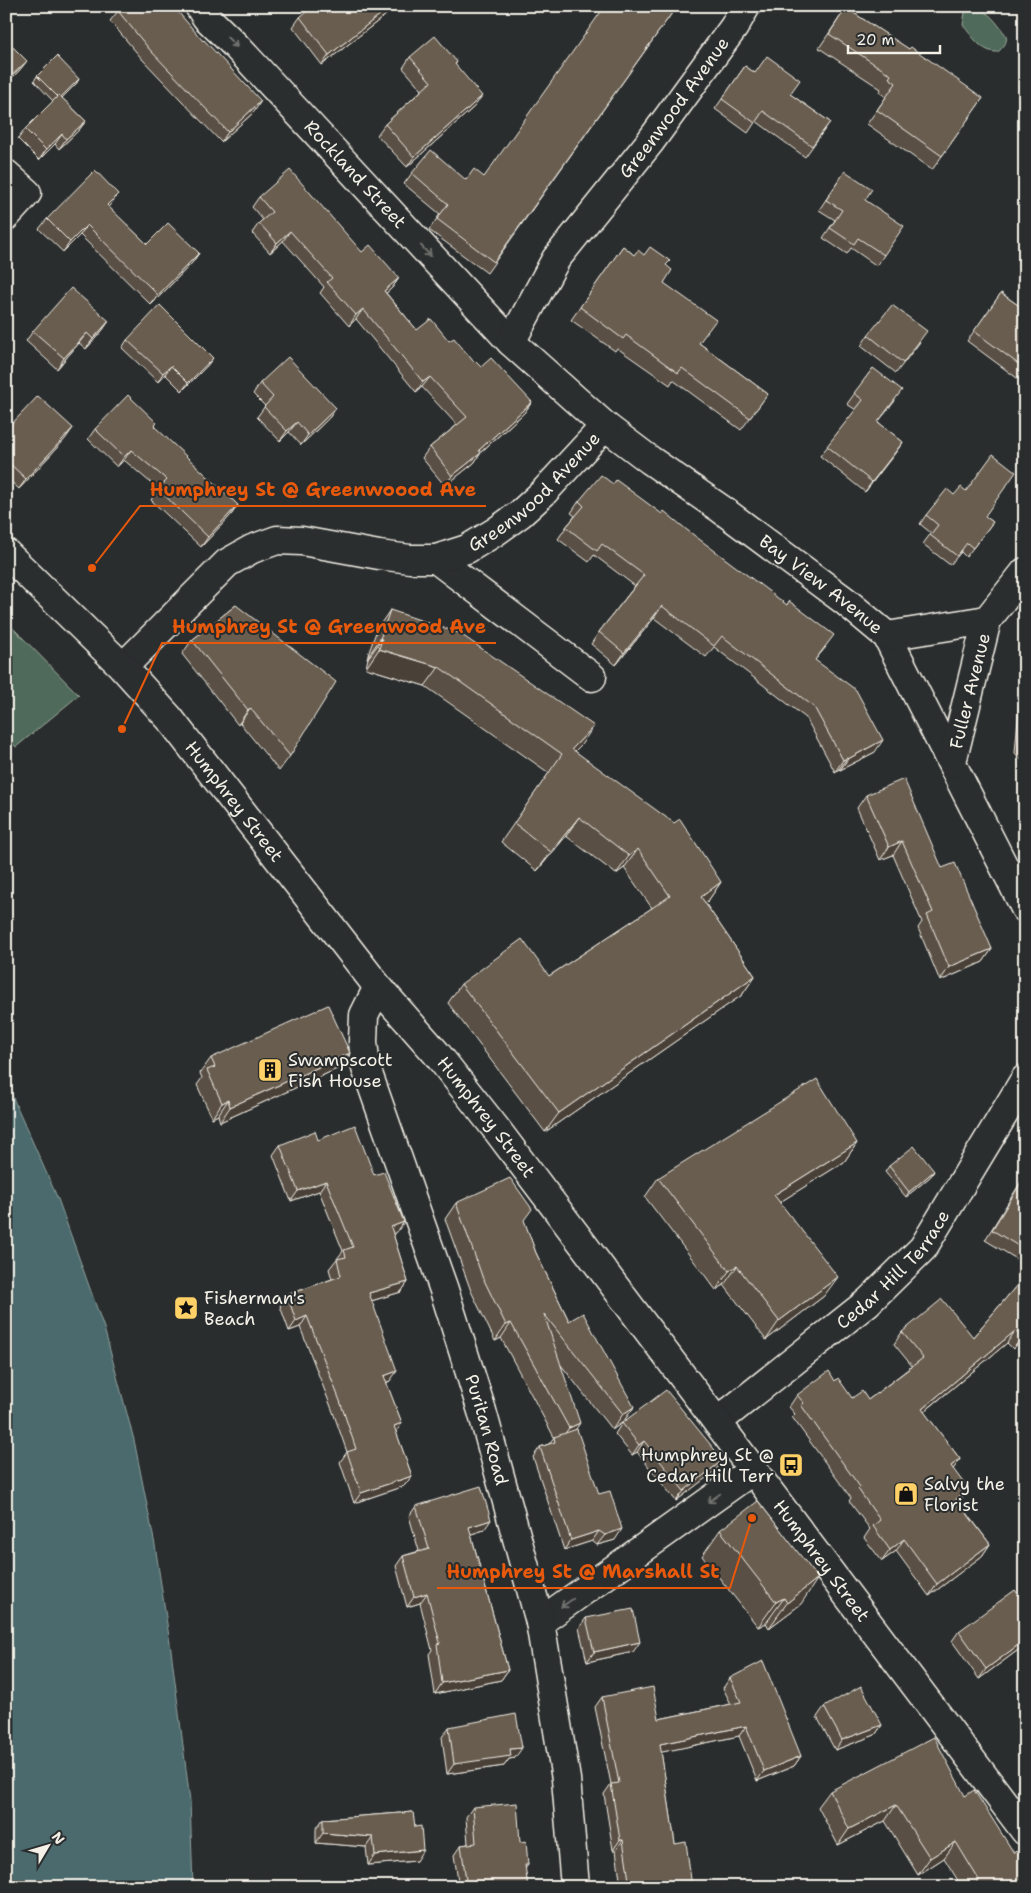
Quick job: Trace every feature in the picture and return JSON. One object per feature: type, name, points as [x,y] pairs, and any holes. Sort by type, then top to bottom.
[{"type":"street","name":"Rockland Street","points":[[199,6],[206,17],[236,46],[511,342]]},
{"type":"street","name":"Greenwood Avenue","points":[[123,668],[227,563],[252,549],[277,540],[302,541],[378,555],[436,559],[467,549],[495,532],[543,494],[605,426],[511,342],[556,259],[650,142],[734,27],[746,6]]},
{"type":"street","points":[[6,174],[27,193],[6,216]]},
{"type":"street","name":"Bay View Avenue","points":[[605,426],[650,460],[722,509],[845,601],[888,636],[1025,908]]},
{"type":"street","name":"Humphrey Street","points":[[6,552],[123,668],[170,719],[378,987],[437,1054],[497,1130],[1025,1831]]},
{"type":"street","points":[[436,559],[592,677]]},
{"type":"street","name":"Fuller Avenue","points":[[952,762],[987,620],[1025,572]]},
{"type":"street","name":"Fuller Avenue","points":[[888,636],[987,620]]},
{"type":"street","name":"Puritan Road","points":[[378,987],[364,1015],[363,1042],[366,1068],[444,1290],[482,1411],[540,1622],[566,1779],[575,1887]]},
{"type":"street","name":"Cedar Hill Terrace","points":[[717,1422],[868,1302],[923,1248],[1025,1079]]},
{"type":"street","points":[[540,1622],[753,1470]]},
{"type":"green space","points":[[973,8],[988,14],[1006,35],[1006,43],[998,52],[992,52],[982,47],[963,25],[965,12]]},
{"type":"green space","points":[[6,621],[79,695],[16,747],[6,736]]},
{"type":"water","points":[[6,1082],[58,1199],[104,1328],[134,1440],[155,1545],[171,1650],[190,1801],[193,1887],[6,1887]]},
{"type":"building","points":[[123,6],[173,6],[203,41],[261,101],[228,132],[150,50],[118,11]]},
{"type":"building","points":[[313,6],[391,6],[329,55],[300,17]]},
{"type":"building","points":[[605,6],[677,6],[494,262],[437,219],[448,204],[412,173],[431,150],[466,180],[474,169],[484,177]]},
{"type":"building","points":[[846,8],[909,49],[911,47],[983,98],[942,156],[877,110],[896,83],[889,78],[891,75],[829,34]]},
{"type":"building","points":[[435,36],[457,62],[455,64],[482,96],[414,157],[385,124],[431,82],[410,57]]},
{"type":"building","points":[[6,40],[27,61],[6,81]]},
{"type":"building","points":[[57,56],[79,79],[61,97],[59,95],[58,97],[37,76]]},
{"type":"building","points":[[767,56],[800,80],[790,94],[830,122],[812,146],[763,111],[755,123],[722,99],[745,66],[755,73]]},
{"type":"building","points":[[59,95],[86,121],[66,139],[62,134],[46,150],[25,129]]},
{"type":"building","points":[[95,170],[118,194],[107,205],[147,244],[168,223],[199,253],[158,295],[87,225],[70,242],[47,219]]},
{"type":"building","points":[[290,170],[362,252],[370,245],[399,278],[384,291],[417,330],[431,319],[449,341],[454,338],[474,362],[481,367],[491,358],[532,402],[479,450],[481,453],[452,476],[430,447],[467,417],[430,377],[423,382],[363,309],[356,315],[327,282],[332,278],[290,231],[277,243],[259,223],[272,212],[259,197]]},
{"type":"building","points":[[845,171],[872,189],[865,200],[904,226],[884,255],[858,238],[854,244],[830,228],[842,210],[826,200]]},
{"type":"building","points":[[6,180],[11,185],[6,190]]},
{"type":"building","points":[[623,246],[634,255],[638,250],[644,255],[650,247],[670,261],[666,265],[672,270],[664,283],[716,320],[699,343],[768,394],[750,418],[682,368],[678,373],[626,335],[623,339],[580,307]]},
{"type":"building","points":[[71,288],[109,321],[93,339],[87,333],[64,358],[33,331]]},
{"type":"building","points":[[1001,293],[1025,310],[1025,369],[974,331]]},
{"type":"building","points":[[160,305],[213,358],[188,383],[171,366],[163,373],[127,340]]},
{"type":"building","points":[[892,305],[927,331],[903,363],[868,335]]},
{"type":"building","points":[[288,357],[336,408],[308,435],[297,422],[287,431],[264,407],[273,397],[260,383]]},
{"type":"building","points":[[873,368],[902,390],[878,422],[903,442],[872,482],[827,446],[863,400],[854,393]]},
{"type":"building","points":[[128,395],[157,423],[154,426],[238,505],[208,537],[158,489],[167,480],[131,450],[124,457],[95,429]]},
{"type":"building","points":[[38,396],[73,428],[26,479],[6,460],[6,430]]},
{"type":"building","points":[[993,454],[1016,472],[985,516],[993,522],[973,548],[967,543],[957,556],[930,535],[938,525],[926,515],[947,489],[954,495],[961,487],[966,491]]},
{"type":"building","points":[[601,475],[613,484],[616,480],[662,514],[664,511],[787,605],[789,601],[834,635],[815,660],[856,690],[883,740],[843,760],[814,707],[722,636],[714,646],[662,606],[624,653],[599,632],[644,575],[602,544],[597,551],[566,527],[584,506],[579,501]]},
{"type":"building","points":[[236,605],[336,682],[290,756],[250,708],[248,710],[192,640]]},
{"type":"building","points":[[390,610],[459,633],[594,726],[572,749],[674,823],[680,819],[721,882],[701,897],[755,976],[559,1113],[461,984],[522,939],[549,976],[670,896],[638,849],[629,856],[579,817],[551,852],[514,823],[562,754],[439,667],[379,649],[382,639],[380,639]]},
{"type":"building","points":[[1025,711],[1025,745],[1023,743]]},
{"type":"building","points":[[904,779],[942,868],[955,863],[992,949],[949,967],[927,915],[933,912],[902,841],[889,847],[866,795]]},
{"type":"building","name":"Swampscott Fish House","points":[[328,1005],[350,1053],[230,1107],[228,1100],[222,1103],[207,1070],[215,1067],[211,1058]]},
{"type":"building","points":[[817,1079],[857,1143],[774,1195],[838,1277],[779,1321],[737,1266],[729,1271],[658,1178]]},
{"type":"building","points":[[355,1125],[374,1175],[384,1172],[404,1222],[391,1227],[408,1282],[369,1293],[397,1371],[384,1376],[402,1423],[394,1426],[412,1476],[361,1493],[347,1452],[356,1449],[340,1401],[307,1316],[296,1321],[287,1295],[341,1276],[337,1259],[346,1257],[344,1250],[353,1247],[326,1181],[298,1191],[280,1145],[315,1131],[318,1140]]},
{"type":"building","points":[[914,1146],[934,1171],[909,1192],[889,1166]]},
{"type":"building","points":[[1025,1176],[1025,1250],[992,1230]]},
{"type":"building","points":[[510,1178],[532,1209],[524,1220],[536,1253],[569,1321],[583,1313],[634,1407],[623,1414],[544,1314],[580,1423],[569,1428],[511,1323],[506,1325],[482,1276],[456,1203]]},
{"type":"building","points":[[1023,1278],[1025,1280],[1025,1334],[1022,1337],[1015,1331],[922,1409],[960,1459],[951,1466],[968,1489],[956,1499],[990,1544],[937,1584],[904,1539],[890,1550],[873,1526],[880,1520],[858,1489],[860,1487],[801,1405],[804,1403],[797,1395],[829,1371],[835,1381],[838,1378],[852,1398],[862,1391],[868,1400],[923,1358],[902,1332],[942,1299],[973,1337]]},
{"type":"building","points":[[666,1390],[723,1460],[684,1491],[644,1441],[639,1445],[622,1423]]},
{"type":"building","points":[[577,1429],[599,1494],[610,1491],[622,1529],[605,1535],[599,1531],[571,1540],[540,1447],[555,1442],[554,1437]]},
{"type":"building","points":[[481,1486],[491,1520],[469,1527],[508,1670],[442,1683],[437,1644],[440,1643],[427,1593],[414,1597],[403,1556],[429,1549],[416,1506]]},
{"type":"building","points":[[758,1501],[818,1578],[787,1603],[784,1598],[776,1602],[720,1530]]},
{"type":"building","points":[[1015,1590],[1025,1603],[1025,1640],[986,1669],[959,1631]]},
{"type":"building","points":[[633,1609],[640,1642],[594,1652],[586,1618]]},
{"type":"building","points":[[763,1661],[801,1756],[764,1771],[746,1726],[660,1744],[675,1844],[686,1842],[692,1887],[630,1887],[623,1840],[620,1840],[611,1784],[619,1783],[602,1697],[653,1687],[659,1719],[741,1702],[730,1678]]},
{"type":"building","points":[[861,1686],[882,1725],[842,1740],[824,1707]]},
{"type":"building","points":[[516,1714],[522,1748],[510,1749],[511,1756],[454,1764],[449,1727]]},
{"type":"building","points":[[934,1737],[965,1796],[974,1790],[1014,1853],[1016,1851],[1025,1861],[1025,1887],[973,1887],[979,1880],[956,1842],[930,1858],[896,1805],[849,1829],[830,1791]]},
{"type":"building","points":[[517,1803],[520,1842],[526,1841],[528,1865],[525,1865],[528,1887],[467,1887],[461,1845],[476,1843],[473,1807]]},
{"type":"building","points":[[413,1812],[415,1827],[421,1826],[423,1850],[375,1855],[373,1837],[323,1833],[323,1819]]},
{"type":"building","points":[[760,1880],[762,1887],[737,1887]]},
{"type":"place","name":"Humphrey St @ Greenwoood Ave","points":[[92,568]]},
{"type":"place","name":"Humphrey St @ Greenwood Ave","points":[[122,729]]},
{"type":"place","name":"Swampscott Fish House","points":[[270,1070]]},
{"type":"place","name":"Fisherman's Beach","points":[[186,1308]]},
{"type":"place","name":"Humphrey St @ Cedar Hill Terr","points":[[791,1465]]},
{"type":"place","name":"Salvy the Florist","points":[[906,1494]]},
{"type":"place","name":"Humphrey St @ Marshall St","points":[[752,1518]]}]
